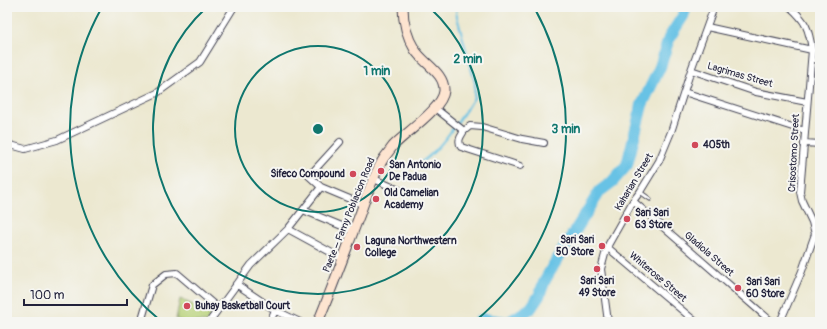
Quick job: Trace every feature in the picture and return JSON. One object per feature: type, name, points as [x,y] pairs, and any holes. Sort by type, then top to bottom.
[{"type":"main road","name":"Paete – Famy Poblacion Road","points":[[318,322],[374,179],[383,160],[393,146],[435,108],[444,95],[443,81],[436,71],[416,51],[406,32],[403,7]]},
{"type":"street","points":[[7,144],[25,149],[57,140],[158,93],[200,62],[234,7]]},
{"type":"street","name":"Kaharian Street","points":[[608,322],[601,269],[607,247],[633,201],[659,161],[671,132],[691,70],[714,7]]},
{"type":"street","name":"Crisostomo Street","points":[[780,322],[805,264],[815,234],[812,222],[800,192],[812,50],[810,34],[803,19],[790,7]]},
{"type":"street","points":[[707,27],[812,50]]},
{"type":"street","name":"Lagrimas Street","points":[[691,70],[756,92],[807,102]]},
{"type":"street","points":[[684,92],[805,131]]},
{"type":"street","points":[[435,108],[464,131]]},
{"type":"street","points":[[520,166],[461,147],[459,139],[464,131],[470,126],[482,127],[522,139],[544,143]]},
{"type":"street","points":[[340,142],[309,176],[321,187],[364,205]]},
{"type":"street","points":[[804,143],[820,144]]},
{"type":"street","points":[[374,179],[401,191]]},
{"type":"street","points":[[209,322],[251,265],[288,229],[321,187]]},
{"type":"street","name":"Gladiola Street","points":[[633,201],[772,322]]},
{"type":"street","points":[[303,210],[354,231]]},
{"type":"street","points":[[288,229],[343,259]]},
{"type":"street","name":"Whiterose Street","points":[[607,247],[696,322]]},
{"type":"street","points":[[141,322],[152,285],[166,274],[177,273],[218,308]]},
{"type":"street","points":[[236,284],[275,310],[300,322]]},
{"type":"street","points":[[270,322],[275,310]]},
{"type":"lane","points":[[640,192],[650,200]]},
{"type":"green space","name":"Buhay Basketball Court","points":[[180,299],[211,313],[207,322],[185,322],[176,319]]},
{"type":"waterway","points":[[457,7],[456,13],[475,83],[474,98],[457,123]]},
{"type":"waterway","points":[[509,322],[531,308],[539,296],[545,280],[553,266],[600,191],[612,182],[627,165],[642,105],[660,67],[669,38],[683,16],[686,7]]},
{"type":"waterway","points":[[396,165],[408,167],[414,166],[421,162],[434,152],[454,127]]},
{"type":"waterway","points":[[478,322],[484,319],[505,322]]},
{"type":"place","name":"405th","points":[[695,145]]},
{"type":"place","name":"San Antonio De Padua","points":[[381,171]]},
{"type":"place","name":"Sifeco Compound","points":[[353,174]]},
{"type":"place","name":"Old Camelian Academy","points":[[376,199]]},
{"type":"place","name":"Sari Sari 63 Store","points":[[627,219]]},
{"type":"place","name":"Sari Sari 50 Store","points":[[602,246]]},
{"type":"place","name":"Laguna Northwestern College","points":[[357,247]]},
{"type":"place","name":"Sari Sari 49 Store","points":[[597,269]]},
{"type":"place","name":"Sari Sari 60 Store","points":[[738,288]]},
{"type":"place","name":"Buhay Basketball Court","points":[[187,306]]}]
